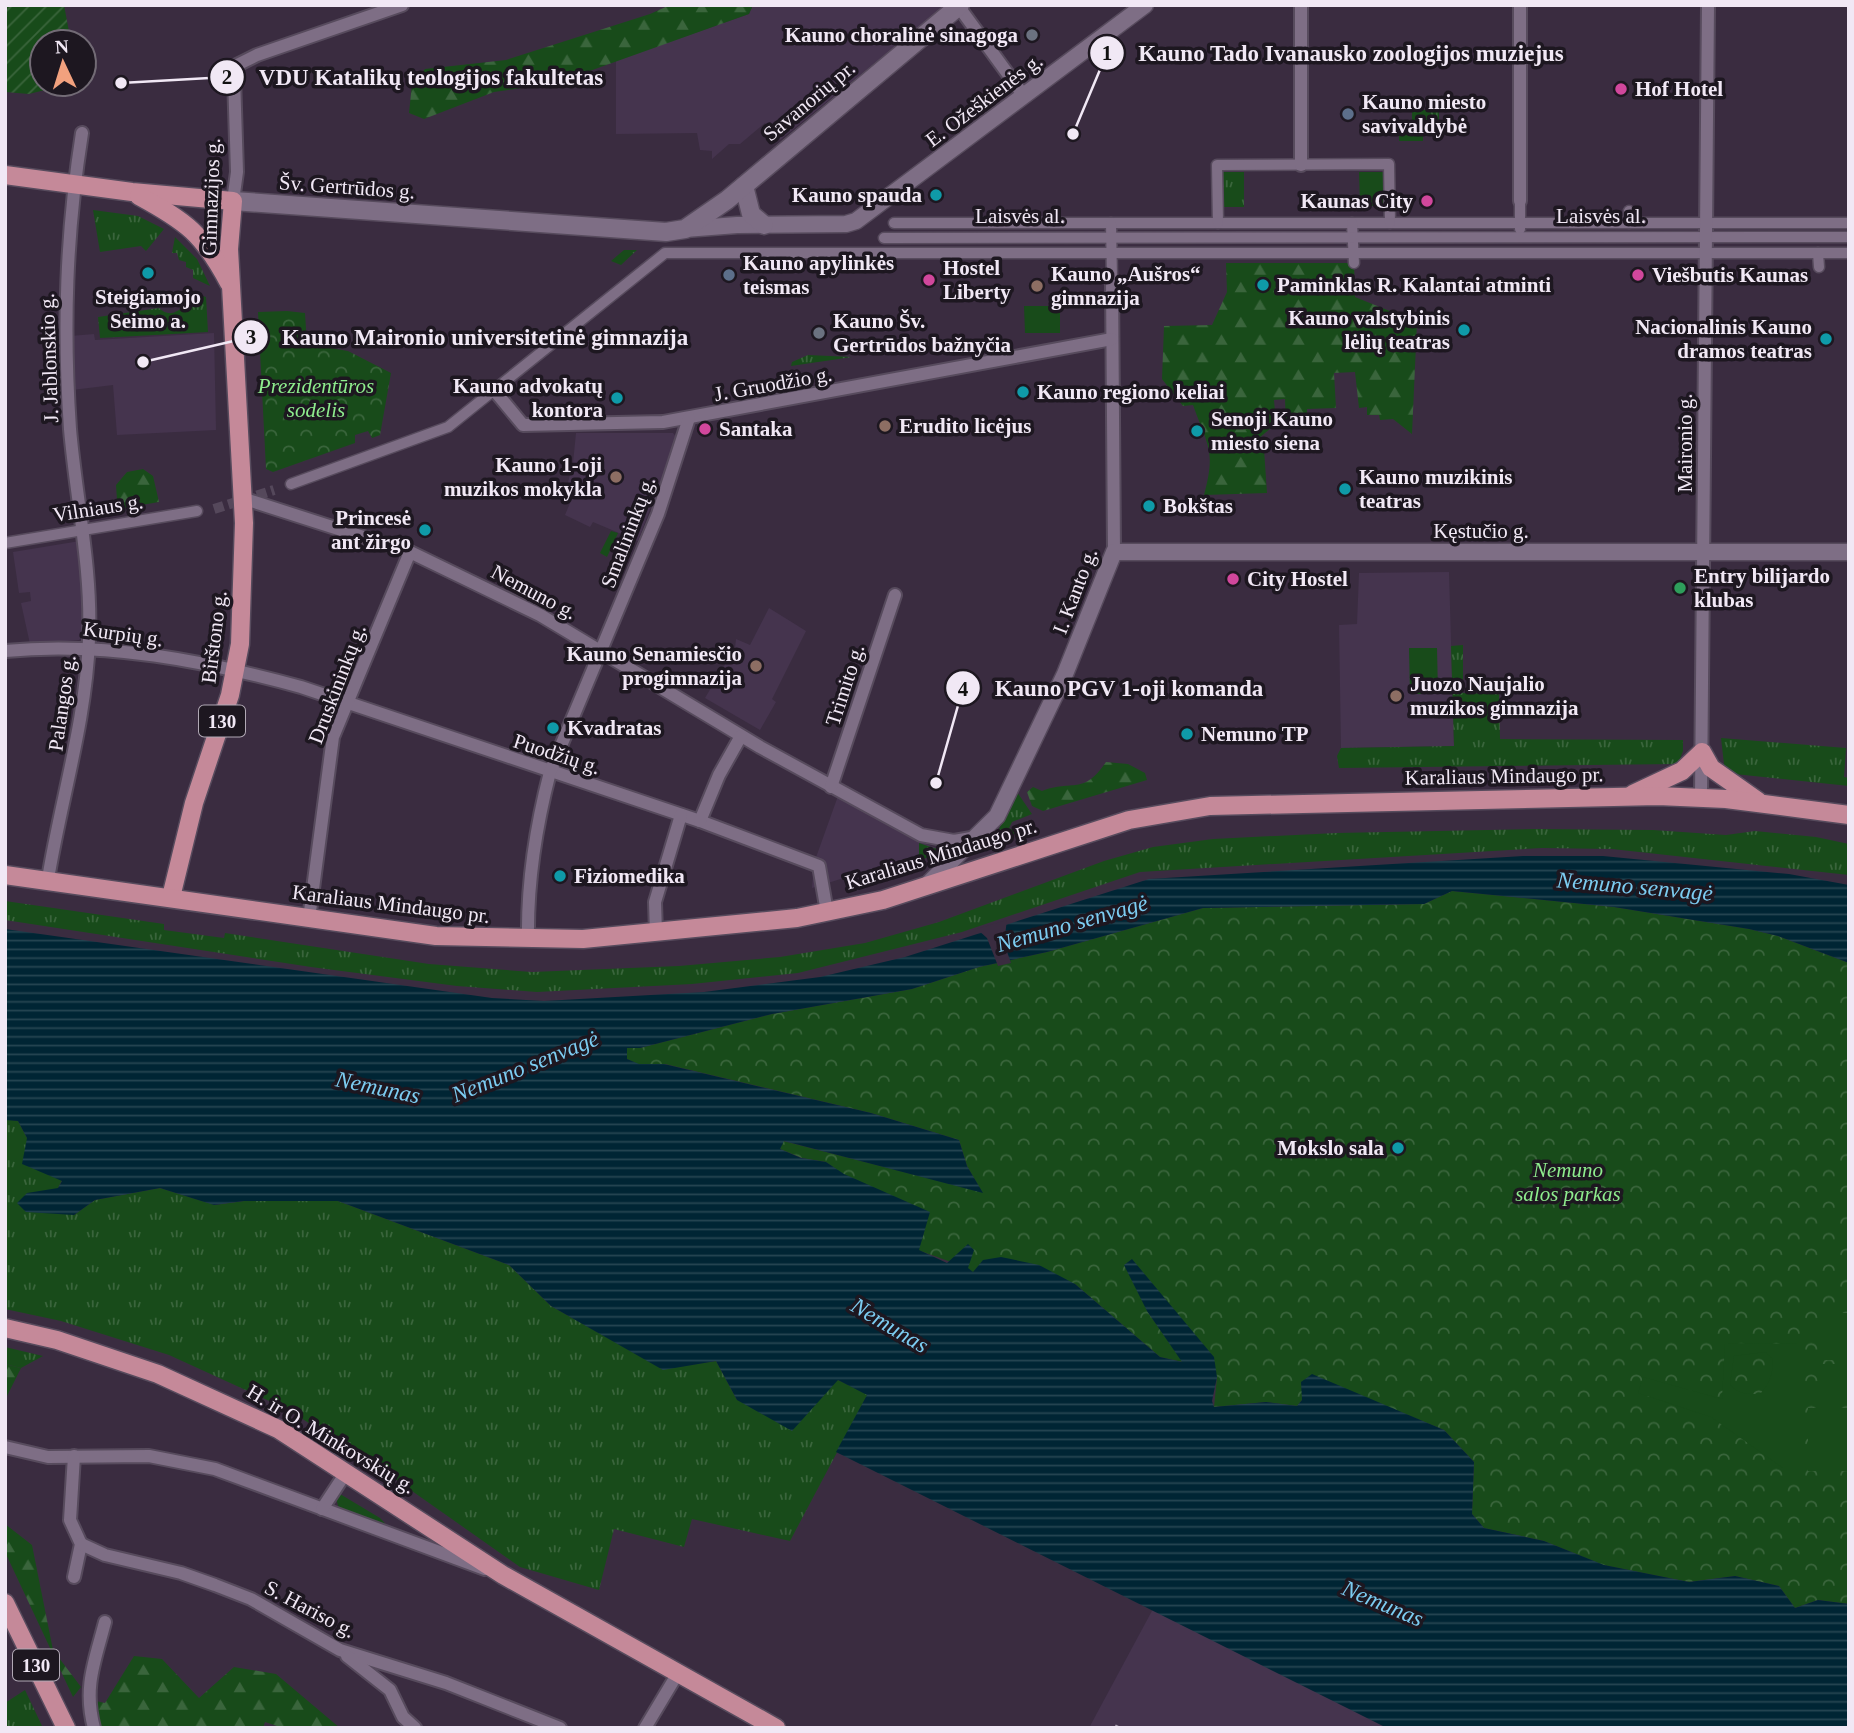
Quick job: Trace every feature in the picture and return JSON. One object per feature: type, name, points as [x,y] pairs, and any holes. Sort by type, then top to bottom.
[{"type":"main road","name":"Savanorių pr.","points":[[685,229],[744,186],[960,6]]},
{"type":"main road","name":"Šv. Gertrūdos g.","points":[[5,175],[132,192],[233,201],[666,232],[685,229]]},
{"type":"main road","points":[[744,186],[751,214],[764,225]]},
{"type":"main road","points":[[132,192],[186,224],[202,238],[232,289]]},
{"type":"main road","name":"Gimnazijos g.","points":[[233,201],[229,241],[242,498]]},
{"type":"main road","name":"Birštono g.","points":[[171,897],[181,850],[236,669],[242,597],[242,498]]},
{"type":"main road","points":[[1627,796],[1682,771],[1702,752],[1716,772],[1761,803]]},
{"type":"main road","name":"Karaliaus Mindaugo pr.","points":[[5,875],[48,879],[309,919],[455,937],[528,940],[754,924],[827,912],[883,900],[1129,820],[1210,806],[1627,796],[1701,797],[1849,815]]},
{"type":"main road","name":"H. ir O. Minkovskių g.","points":[[5,1328],[111,1357],[195,1389],[278,1429],[347,1471],[503,1575],[776,1728]]},
{"type":"main road","name":"130","points":[[5,1603],[66,1728]]},
{"type":"street","name":"Gimnazijos g.","points":[[233,201],[237,172],[234,77],[237,65],[257,55],[402,5]]},
{"type":"street","name":"E. Ožeškienės g.","points":[[764,225],[846,224],[869,213],[1144,5]]},
{"type":"street","points":[[1301,5],[1301,164]]},
{"type":"street","points":[[1518,253],[1520,5]]},
{"type":"street","name":"Maironio g.","points":[[1701,797],[1708,5]]},
{"type":"street","points":[[960,6],[1024,96]]},
{"type":"street","name":"J. Jablonskio g.","points":[[82,134],[74,184],[64,308],[71,439],[84,530]]},
{"type":"street","points":[[1226,258],[1217,165],[1389,164],[1390,223]]},
{"type":"street","points":[[1629,211],[1629,223]]},
{"type":"street","points":[[872,253],[894,223]]},
{"type":"street","points":[[894,223],[904,253]]},
{"type":"street","name":"Laisvės al.","points":[[894,223],[1849,223]]},
{"type":"street","name":"I. Kanto g.","points":[[927,886],[979,837],[997,816],[1065,674],[1114,552],[1111,223]]},
{"type":"street","points":[[1352,223],[1353,258]]},
{"type":"street","points":[[685,229],[764,225]]},
{"type":"street","name":"Laisvės al.","points":[[884,237],[1849,237]]},
{"type":"street","name":"Laisvės al.","points":[[494,390],[666,253],[1112,253],[1226,258],[1353,258],[1518,253],[1849,253]]},
{"type":"street","points":[[1818,253],[1819,267]]},
{"type":"street","name":"J. Gruodžio g.","points":[[494,390],[523,425],[625,424],[689,418],[1112,339]]},
{"type":"street","points":[[290,484],[448,427],[494,390]]},
{"type":"street","name":"Smalininkų g.","points":[[528,940],[527,911],[541,808],[550,772],[658,514],[689,418]]},
{"type":"street","name":"Nemuno g.","points":[[242,498],[410,552],[540,615],[741,736],[921,835],[954,841],[979,837]]},
{"type":"street","name":"Vilniaus g.","points":[[5,543],[197,512]]},
{"type":"street","name":"Palangos g.","points":[[48,879],[77,748],[88,648],[84,530]]},
{"type":"street","name":"Druskininkų g.","points":[[309,919],[326,769],[333,737],[410,552]]},
{"type":"street","name":"Kęstučio g.","points":[[1114,552],[1849,552]]},
{"type":"street","name":"Trimito g.","points":[[831,787],[895,595]]},
{"type":"street","name":"Kurpių g.","points":[[5,651],[39,647],[88,648],[236,669]]},
{"type":"street","name":"Puodžių g.","points":[[236,669],[346,702],[700,821],[819,866],[827,912]]},
{"type":"street","points":[[700,821],[719,775],[741,736]]},
{"type":"street","points":[[656,933],[655,902],[681,815]]},
{"type":"street","name":"H. ir O. Minkovskių g.","points":[[5,1447],[35,1456],[149,1456],[181,1461],[255,1483],[503,1575]]},
{"type":"street","points":[[74,1456],[70,1520],[81,1544],[74,1577]]},
{"type":"street","points":[[322,1509],[347,1471]]},
{"type":"street","name":"S. Hariso g.","points":[[81,1544],[105,1555],[181,1573],[251,1599],[340,1650],[446,1684],[559,1727]]},
{"type":"street","points":[[94,1728],[87,1698],[105,1622]]},
{"type":"street","points":[[340,1650],[390,1689],[403,1717],[415,1728]]},
{"type":"street","points":[[645,1728],[678,1673]]},
{"type":"street","points":[[537,1728],[559,1727]]},
{"type":"shaded area","points":[[753,5],[946,5],[780,140],[765,123],[740,144],[729,144],[712,159],[712,151],[700,150],[697,133],[616,134],[616,60],[749,14]]},
{"type":"shaded area","points":[[214,333],[216,430],[117,435],[113,385],[72,390],[70,336],[94,334],[95,340]]},
{"type":"shaded area","name":"Kauno 1-oji muzikos mokykla","points":[[576,433],[673,433],[677,438],[638,541],[593,522],[590,527],[565,515],[570,503],[557,497],[560,489],[566,490],[573,463]]},
{"type":"shaded area","points":[[80,541],[83,636],[79,640],[30,644],[21,603],[31,601],[30,592],[19,593],[13,552]]},
{"type":"shaded area","name":"Juozo Naujalio muzikos gimnazija","points":[[1449,572],[1454,746],[1341,748],[1339,625],[1357,624],[1359,573]]},
{"type":"shaded area","name":"Kauno Senamiesčio progimnazija","points":[[769,608],[806,631],[772,699],[776,702],[760,730],[705,698],[735,648],[736,639],[750,645]]},
{"type":"shaded area","points":[[838,796],[905,835],[943,851],[921,860],[904,859],[812,888],[814,863]]},
{"type":"shaded area","points":[[1153,1609],[1387,1728],[1089,1728]]},
{"type":"green space","points":[[5,5],[64,5],[68,28],[28,28],[28,94],[5,92]]},
{"type":"green space","points":[[670,5],[753,5],[749,14],[556,83],[494,92],[424,119],[409,113],[412,84],[425,69],[506,60],[650,14]]},
{"type":"green space","points":[[1412,110],[1439,110],[1439,130],[1423,131],[1423,141],[1399,141],[1399,132],[1412,132]]},
{"type":"green space","points":[[1222,172],[1244,172],[1244,207],[1222,207]]},
{"type":"green space","points":[[1359,172],[1383,172],[1384,206],[1360,206]]},
{"type":"green space","points":[[93,210],[138,216],[164,229],[146,251],[141,246],[100,252]]},
{"type":"green space","points":[[175,237],[197,259],[210,286],[193,278],[193,270],[186,267],[186,262],[179,260],[177,253],[172,253]]},
{"type":"green space","points":[[624,250],[637,250],[621,265],[611,261]]},
{"type":"green space","points":[[1226,263],[1354,263],[1355,297],[1417,322],[1412,434],[1393,419],[1380,420],[1379,415],[1367,415],[1367,407],[1359,408],[1355,372],[1334,373],[1336,408],[1307,409],[1307,418],[1296,419],[1296,425],[1286,425],[1285,399],[1274,400],[1276,424],[1259,438],[1264,449],[1267,493],[1204,495],[1208,480],[1209,449],[1193,405],[1183,406],[1162,379],[1164,326],[1212,325],[1227,292]]},
{"type":"green space","points":[[190,292],[206,297],[208,332],[100,338],[98,317],[159,308],[164,312],[174,313],[182,307]]},
{"type":"green space","points":[[1024,306],[1060,306],[1060,333],[1025,333]]},
{"type":"green space","name":"Prezidentūros sodelis","points":[[258,312],[305,313],[307,344],[348,351],[391,373],[380,435],[372,438],[368,431],[355,435],[355,443],[273,472],[266,469]]},
{"type":"green space","points":[[808,355],[852,357],[791,366],[792,362]]},
{"type":"green space","points":[[143,469],[153,476],[159,502],[107,511],[108,505],[117,500],[116,485],[127,472]]},
{"type":"green space","points":[[611,531],[618,533],[607,557],[600,553]]},
{"type":"green space","points":[[1463,645],[1463,693],[1499,694],[1500,739],[1683,740],[1683,751],[1678,764],[1339,768],[1337,756],[1341,748],[1454,746],[1451,646]]},
{"type":"green space","points":[[1409,648],[1437,648],[1438,694],[1410,694]]},
{"type":"green space","points":[[1721,738],[1846,748],[1844,777],[1849,778],[1849,786],[1725,773]]},
{"type":"green space","points":[[1106,762],[1128,764],[1145,773],[1147,780],[1043,811],[1032,806],[1027,792],[1033,787],[1042,791],[1084,783],[1098,773]]},
{"type":"green space","points":[[1017,792],[1032,814],[1012,822],[1009,828],[1018,833],[986,842],[999,829]]},
{"type":"green space","points":[[1535,829],[1653,830],[1726,835],[1755,831],[1816,837],[1849,844],[1849,875],[1612,849],[1542,848],[1140,872],[962,932],[798,973],[692,984],[537,992],[457,986],[311,967],[5,920],[5,901],[164,924],[164,930],[224,938],[225,933],[429,964],[532,972],[679,966],[780,957],[865,943],[939,922],[1104,861],[1153,847],[1213,839],[1336,833]]},
{"type":"green space","points":[[919,843],[943,851],[921,860],[912,859],[919,854]]},
{"type":"green space","name":"Nemuno salos parkas","points":[[1452,891],[1614,907],[1749,929],[1778,936],[1849,963],[1849,1604],[1818,1600],[1795,1608],[1779,1586],[1735,1576],[1689,1582],[1603,1565],[1544,1541],[1484,1528],[1472,1514],[1474,1462],[1444,1430],[1405,1414],[1302,1400],[1297,1406],[1266,1402],[1214,1407],[1217,1377],[1147,1311],[1183,1362],[1160,1357],[1075,1284],[973,1273],[918,1250],[924,1232],[826,1162],[802,1158],[780,1149],[783,1141],[982,1192],[967,1166],[959,1140],[871,1113],[665,1064],[639,1065],[627,1059],[627,1048],[640,1048],[772,1014],[912,989],[979,967],[1047,952],[1203,908],[1424,904]]},
{"type":"green space","points":[[6,1119],[18,1121],[27,1138],[62,1180],[58,1188],[74,1215],[95,1200],[160,1188],[215,1205],[244,1201],[338,1201],[509,1265],[551,1306],[663,1369],[716,1361],[737,1400],[838,1380],[868,1394],[790,1541],[692,1519],[684,1547],[614,1529],[599,1590],[520,1567],[385,1472],[287,1409],[169,1355],[61,1321],[5,1309]]},
{"type":"green space","points":[[1818,1313],[1849,1313],[1849,1360],[1818,1360]]},
{"type":"green space","points":[[1725,1343],[1801,1344],[1801,1468],[1783,1468],[1711,1417],[1638,1393],[1643,1377],[1722,1399]],"holes":[[[1765,1352],[1772,1358],[1770,1378],[1760,1394],[1740,1392],[1730,1384],[1734,1356]]]},
{"type":"green space","points":[[5,1347],[43,1356],[21,1368],[5,1364]]},
{"type":"green space","points":[[5,1364],[21,1368],[5,1400]]},
{"type":"green space","points":[[1818,1364],[1849,1364],[1849,1405],[1818,1405]]},
{"type":"green space","points":[[1808,1408],[1849,1408],[1849,1471],[1808,1471]]},
{"type":"green space","points":[[340,1494],[380,1518],[390,1529],[339,1509],[336,1498]]},
{"type":"green space","points":[[5,1524],[32,1545],[53,1650],[81,1687],[73,1697],[5,1552]]},
{"type":"green space","points":[[134,1656],[162,1659],[199,1698],[234,1667],[276,1674],[340,1728],[283,1728],[265,1722],[263,1728],[96,1728],[91,1700],[105,1703]]},
{"type":"green space","points":[[25,1690],[43,1728],[5,1728],[5,1703]]},
{"type":"water","points":[[1523,856],[1603,856],[1789,874],[1849,885],[1849,963],[1778,936],[1749,929],[1614,907],[1452,891],[1424,904],[1203,908],[1047,952],[979,967],[912,989],[772,1014],[640,1048],[627,1048],[627,1059],[639,1064],[664,1064],[871,1113],[959,1140],[967,1166],[983,1193],[784,1141],[780,1149],[801,1158],[826,1162],[844,1174],[930,1212],[919,1250],[947,1263],[968,1244],[974,1250],[968,1268],[973,1272],[983,1260],[1001,1257],[1039,1265],[1075,1284],[1160,1357],[1182,1362],[1147,1311],[1124,1265],[1132,1259],[1214,1357],[1217,1377],[1212,1401],[1214,1407],[1266,1402],[1297,1406],[1302,1400],[1301,1382],[1312,1374],[1444,1430],[1474,1462],[1472,1514],[1484,1528],[1544,1541],[1604,1565],[1689,1582],[1735,1576],[1779,1586],[1795,1608],[1818,1600],[1849,1604],[1849,1728],[1387,1728],[836,1452],[867,1395],[838,1380],[792,1431],[737,1400],[716,1361],[663,1370],[551,1306],[509,1265],[338,1201],[244,1201],[214,1205],[160,1188],[95,1200],[74,1215],[26,1212],[17,1203],[27,1193],[58,1188],[62,1181],[22,1164],[27,1138],[18,1121],[5,1120],[5,929],[492,998],[544,1001],[704,992],[820,977],[905,957],[1149,879]]},
{"type":"pier","points":[[1007,920],[1004,943],[1011,963],[998,966],[987,938],[977,929]]},
{"type":"tunnel","points":[[214,509],[274,490]]},
{"type":"railway","points":[[1115,1726],[1119,1728]]},
{"type":"place","name":"Kauno choralinė sinagoga","points":[[1032,35]]},
{"type":"place","name":"VDU Katalikų teologijos fakultetas","points":[[121,83]]},
{"type":"place","name":"Hof Hotel","points":[[1621,89]]},
{"type":"place","name":"Kauno miesto savivaldybė","points":[[1348,114]]},
{"type":"place","name":"Kauno Tado Ivanausko zoologijos muziejus","points":[[1073,134]]},
{"type":"place","name":"Kauno spauda","points":[[936,195]]},
{"type":"place","name":"Kaunas City","points":[[1427,201]]},
{"type":"place","name":"Steigiamojo Seimo a.","points":[[148,273]]},
{"type":"place","name":"Kauno apylinkės teismas","points":[[729,275]]},
{"type":"place","name":"Viešbutis Kaunas","points":[[1638,275]]},
{"type":"place","name":"Hostel Liberty","points":[[929,280]]},
{"type":"place","name":"Paminklas R. Kalantai atminti","points":[[1263,285]]},
{"type":"place","name":"Kauno „Aušros“ gimnazija","points":[[1037,286]]},
{"type":"place","name":"Kauno valstybinis lėlių teatras","points":[[1464,330]]},
{"type":"place","name":"Kauno Šv. Gertrūdos bažnyčia","points":[[819,333]]},
{"type":"place","name":"Nacionalinis Kauno dramos teatras","points":[[1826,339]]},
{"type":"place","name":"Kauno Maironio universitetinė gimnazija","points":[[143,362]]},
{"type":"place","name":"Kauno regiono keliai","points":[[1023,392]]},
{"type":"place","name":"Kauno advokatų kontora","points":[[617,398]]},
{"type":"place","name":"Erudito licėjus","points":[[885,426]]},
{"type":"place","name":"Santaka","points":[[705,429]]},
{"type":"place","name":"Senoji Kauno miesto siena","points":[[1197,431]]},
{"type":"place","name":"Kauno 1-oji muzikos mokykla","points":[[616,477]]},
{"type":"place","name":"Kauno muzikinis teatras","points":[[1345,489]]},
{"type":"place","name":"Bokštas","points":[[1149,506]]},
{"type":"place","name":"Princesė ant žirgo","points":[[425,530]]},
{"type":"place","name":"City Hostel","points":[[1233,579]]},
{"type":"place","name":"Entry bilijardo klubas","points":[[1680,588]]},
{"type":"place","name":"Kauno Senamiesčio progimnazija","points":[[756,666]]},
{"type":"place","name":"Juozo Naujalio muzikos gimnazija","points":[[1396,696]]},
{"type":"place","name":"Kvadratas","points":[[553,728]]},
{"type":"place","name":"Nemuno TP","points":[[1187,734]]},
{"type":"place","name":"Kauno PGV 1-oji komanda","points":[[936,783]]},
{"type":"place","name":"Fiziomedika","points":[[560,876]]},
{"type":"place","name":"Mokslo sala","points":[[1398,1148]]},
{"type":"water label","name":"Nemuno senvagė","points":[[1635,886]]},
{"type":"water label","name":"Nemuno senvagė","points":[[1072,923]]},
{"type":"water label","name":"Nemuno senvagė","points":[[525,1066]]},
{"type":"water label","name":"Nemunas","points":[[378,1087]]},
{"type":"water label","name":"Nemunas","points":[[890,1325]]},
{"type":"water label","name":"Nemunas","points":[[1383,1603]]}]
